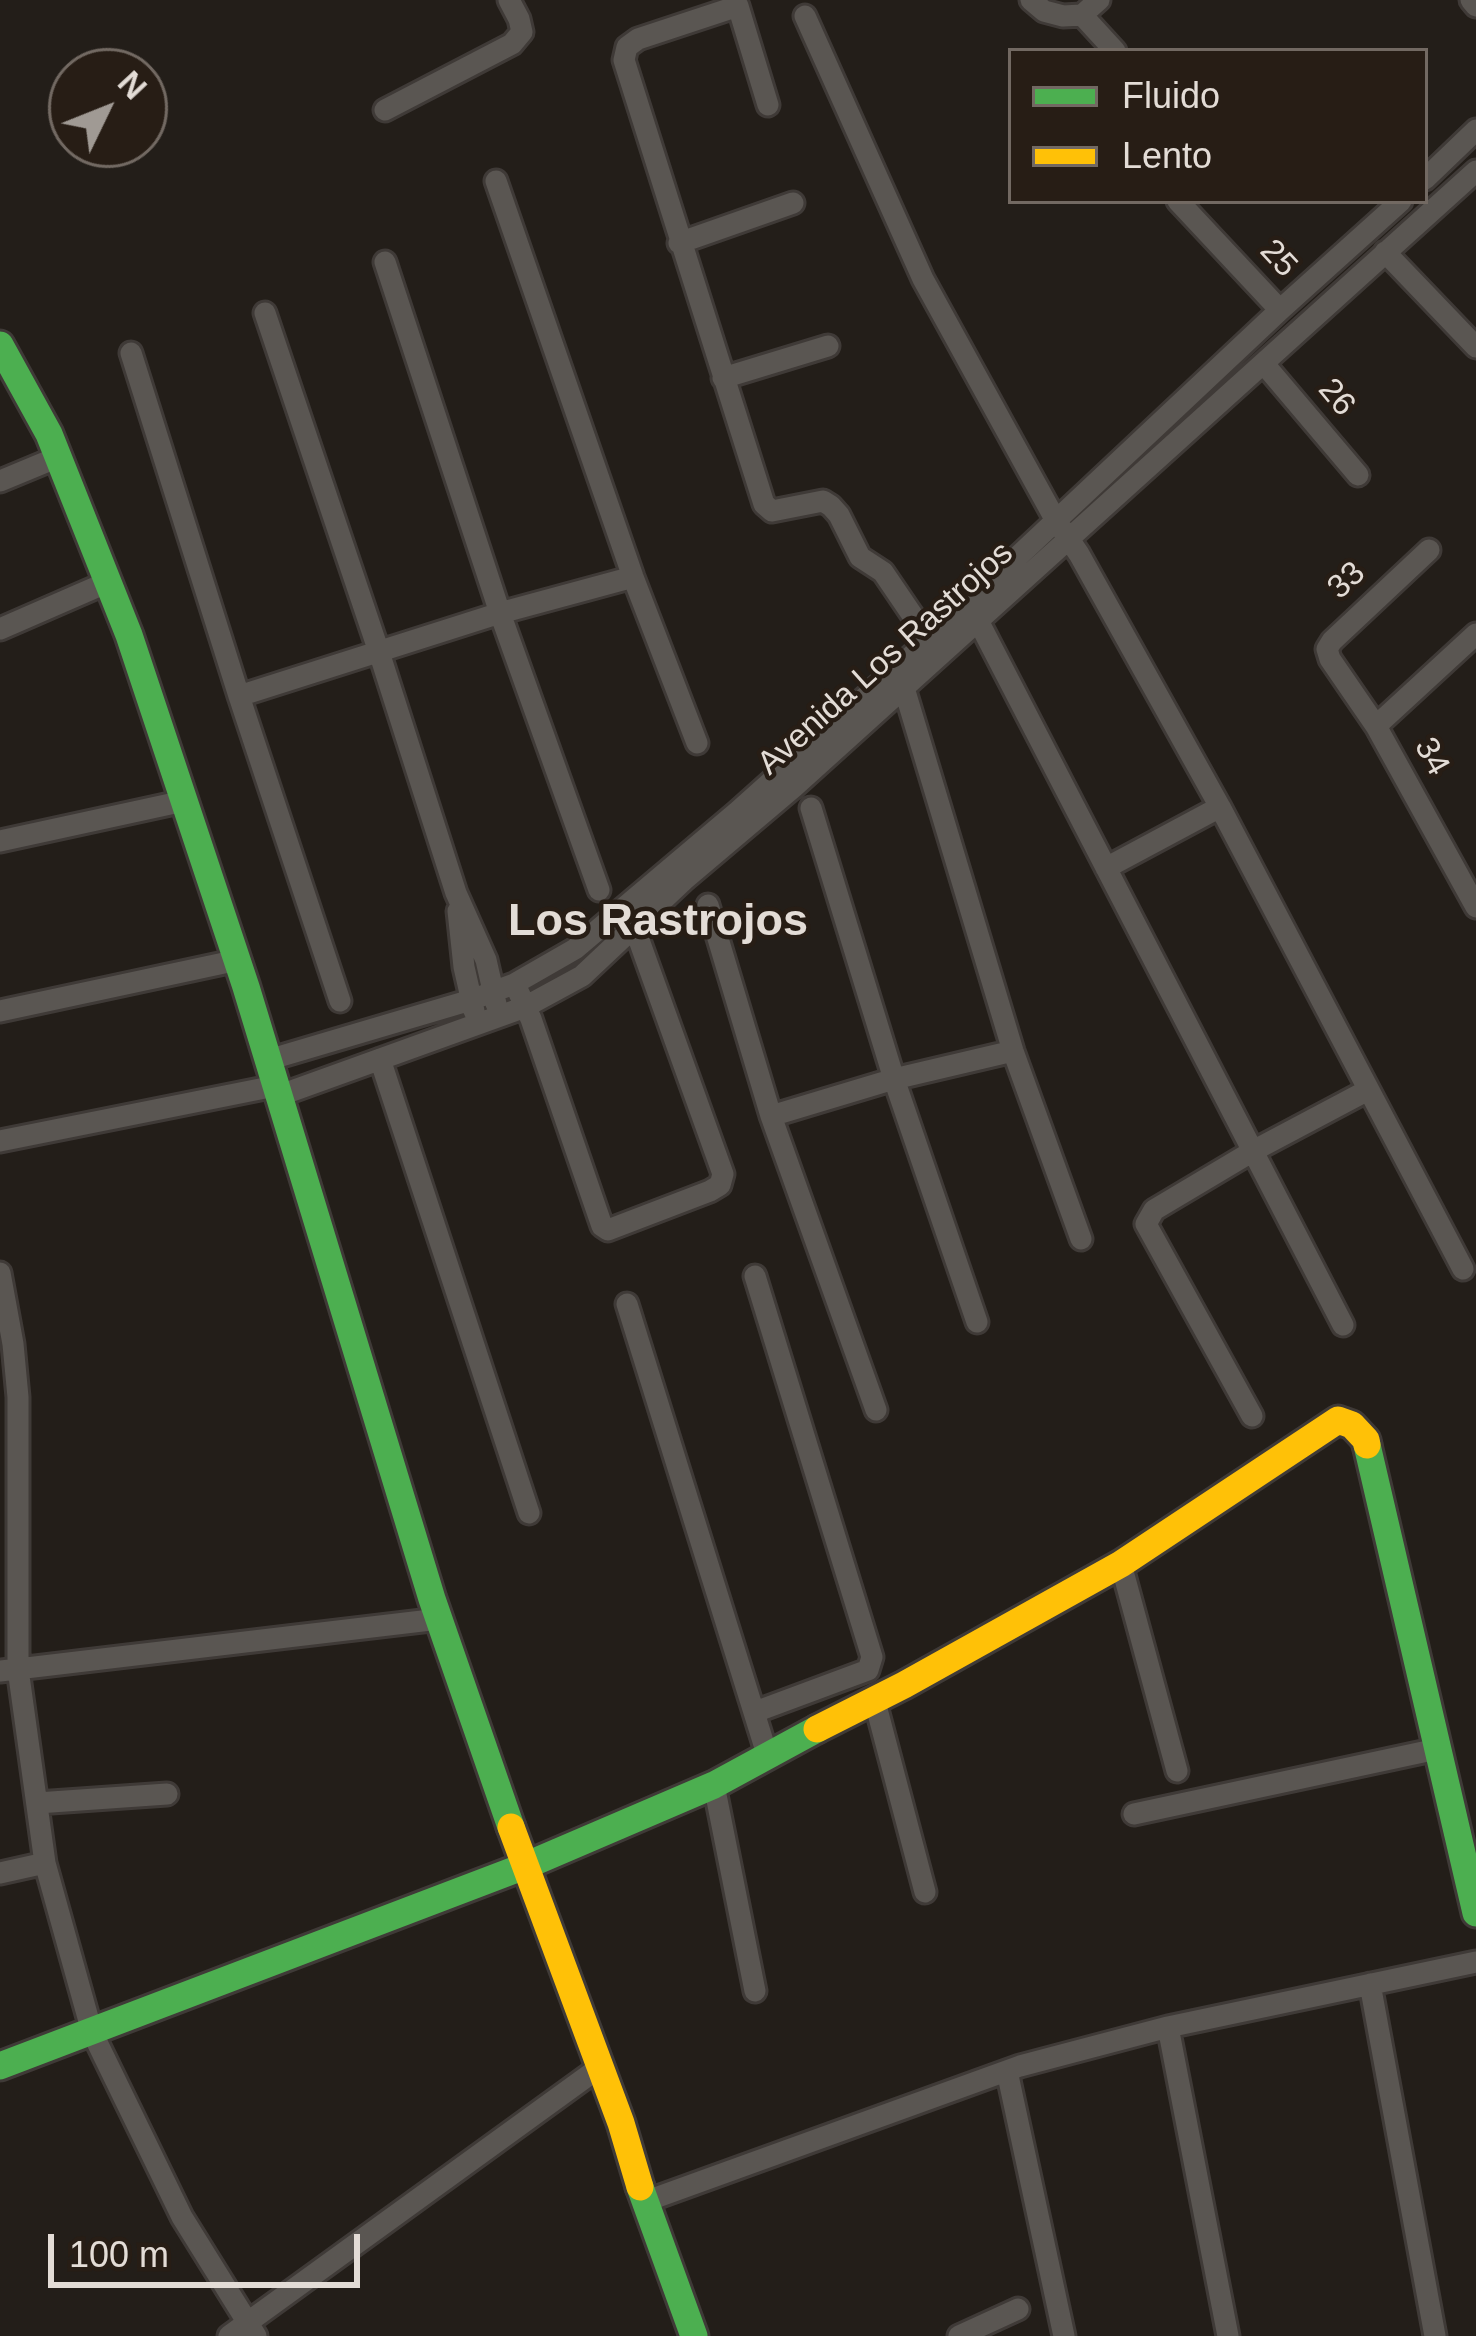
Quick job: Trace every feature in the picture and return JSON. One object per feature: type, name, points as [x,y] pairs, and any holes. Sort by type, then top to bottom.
[{"type":"street","points":[[385,110],[512,44],[522,32],[509,0]]},
{"type":"street","points":[[1031,0],[1063,16],[1090,8],[1113,48]]},
{"type":"street","points":[[768,105],[739,3],[638,38],[627,47],[624,60],[764,504],[782,512],[823,501],[831,506],[860,557],[883,572],[934,648]]},
{"type":"street","points":[[806,16],[923,279],[1220,808],[1462,1269]]},
{"type":"street","points":[[1428,176],[1476,130]]},
{"type":"street","name":"Avenida Los Rastrojos","points":[[274,1081],[380,1059],[525,1007],[582,976],[934,648],[1068,540],[1476,171]]},
{"type":"street","points":[[496,181],[633,577],[697,743]]},
{"type":"street","points":[[679,242],[793,203]]},
{"type":"street","name":"25","points":[[1181,204],[1280,310]]},
{"type":"street","name":"Avenida Los Rastrojos","points":[[974,612],[1055,519],[1398,204]]},
{"type":"street","points":[[1385,252],[1476,347]]},
{"type":"street","points":[[385,262],[500,614],[599,890]]},
{"type":"street","points":[[265,314],[456,893],[486,960],[500,1016]]},
{"type":"street","points":[[0,345],[8,376],[49,434],[158,723],[238,960],[439,1618],[694,2336]]},
{"type":"street","points":[[723,378],[828,346]]},
{"type":"street","points":[[131,353],[340,1001]]},
{"type":"street","name":"26","points":[[1264,364],[1358,475]]},
{"type":"street","points":[[0,481],[58,457]]},
{"type":"street","name":"33","points":[[1376,725],[1327,649],[1430,550]]},
{"type":"street","points":[[239,696],[633,577]]},
{"type":"street","points":[[0,629],[108,582]]},
{"type":"street","points":[[974,612],[1343,1324]]},
{"type":"street","points":[[1376,725],[1476,634]]},
{"type":"street","points":[[899,680],[1013,1051],[1081,1239]]},
{"type":"street","name":"Avenida Los Rastrojos","points":[[274,1081],[493,992],[575,949],[899,680]]},
{"type":"street","name":"34","points":[[1376,725],[1476,907]]},
{"type":"street","points":[[0,841],[184,801]]},
{"type":"street","points":[[811,808],[894,1079],[977,1322]]},
{"type":"street","points":[[1106,868],[1220,808]]},
{"type":"street","points":[[708,905],[771,1116],[876,1410]]},
{"type":"street","points":[[493,992],[525,1007],[602,1226],[608,1230],[710,1191],[720,1185],[723,1174],[635,928]]},
{"type":"street","points":[[0,1011],[238,960]]},
{"type":"street","points":[[477,1024],[493,992]]},
{"type":"street","points":[[771,1116],[894,1079],[1013,1051]]},
{"type":"street","points":[[380,1059],[529,1513]]},
{"type":"street","points":[[0,1141],[274,1081]]},
{"type":"street","points":[[1252,1416],[1146,1223],[1154,1210],[1368,1090]]},
{"type":"street","points":[[0,1273],[6,1344],[18,1397],[9,1670],[45,1863],[92,2032],[244,2332],[600,2067]]},
{"type":"street","points":[[755,1276],[872,1657],[868,1670],[755,1712]]},
{"type":"street","points":[[627,1304],[766,1754]]},
{"type":"street","points":[[0,2066],[525,1866],[714,1785],[1121,1564],[1338,1420],[1352,1425],[1366,1440],[1476,1913]]},
{"type":"street","points":[[1121,1564],[1177,1771]]},
{"type":"street","points":[[9,1670],[439,1618]]},
{"type":"street","points":[[874,1698],[925,1892]]},
{"type":"street","points":[[1134,1814],[1437,1749]]},
{"type":"street","points":[[714,1785],[755,1990]]},
{"type":"street","points":[[37,1803],[167,1794]]},
{"type":"street","points":[[0,1873],[45,1863]]},
{"type":"street","points":[[644,2202],[1006,2071],[1168,2027],[1476,1962]]},
{"type":"street","points":[[1370,1984],[1435,2336]]},
{"type":"street","points":[[1168,2027],[1228,2336]]},
{"type":"street","points":[[1006,2071],[1064,2336]]},
{"type":"street","points":[[959,2336],[1018,2308]]},
{"type":"traffic: fast","points":[[0,345],[49,434],[129,635],[246,987],[432,1599],[511,1827]]},
{"type":"traffic: fast","points":[[1367,1445],[1476,1913]]},
{"type":"traffic: fast","points":[[0,2066],[525,1866],[714,1785],[817,1729]]},
{"type":"traffic: fast","points":[[640,2187],[694,2336]]},
{"type":"traffic: slow","points":[[817,1729],[1121,1564],[1338,1420],[1352,1425],[1367,1445]]},
{"type":"traffic: slow","points":[[511,1827],[621,2123],[640,2187]]},
{"type":"district","name":"Los Rastrojos","points":[[658,923]]}]
